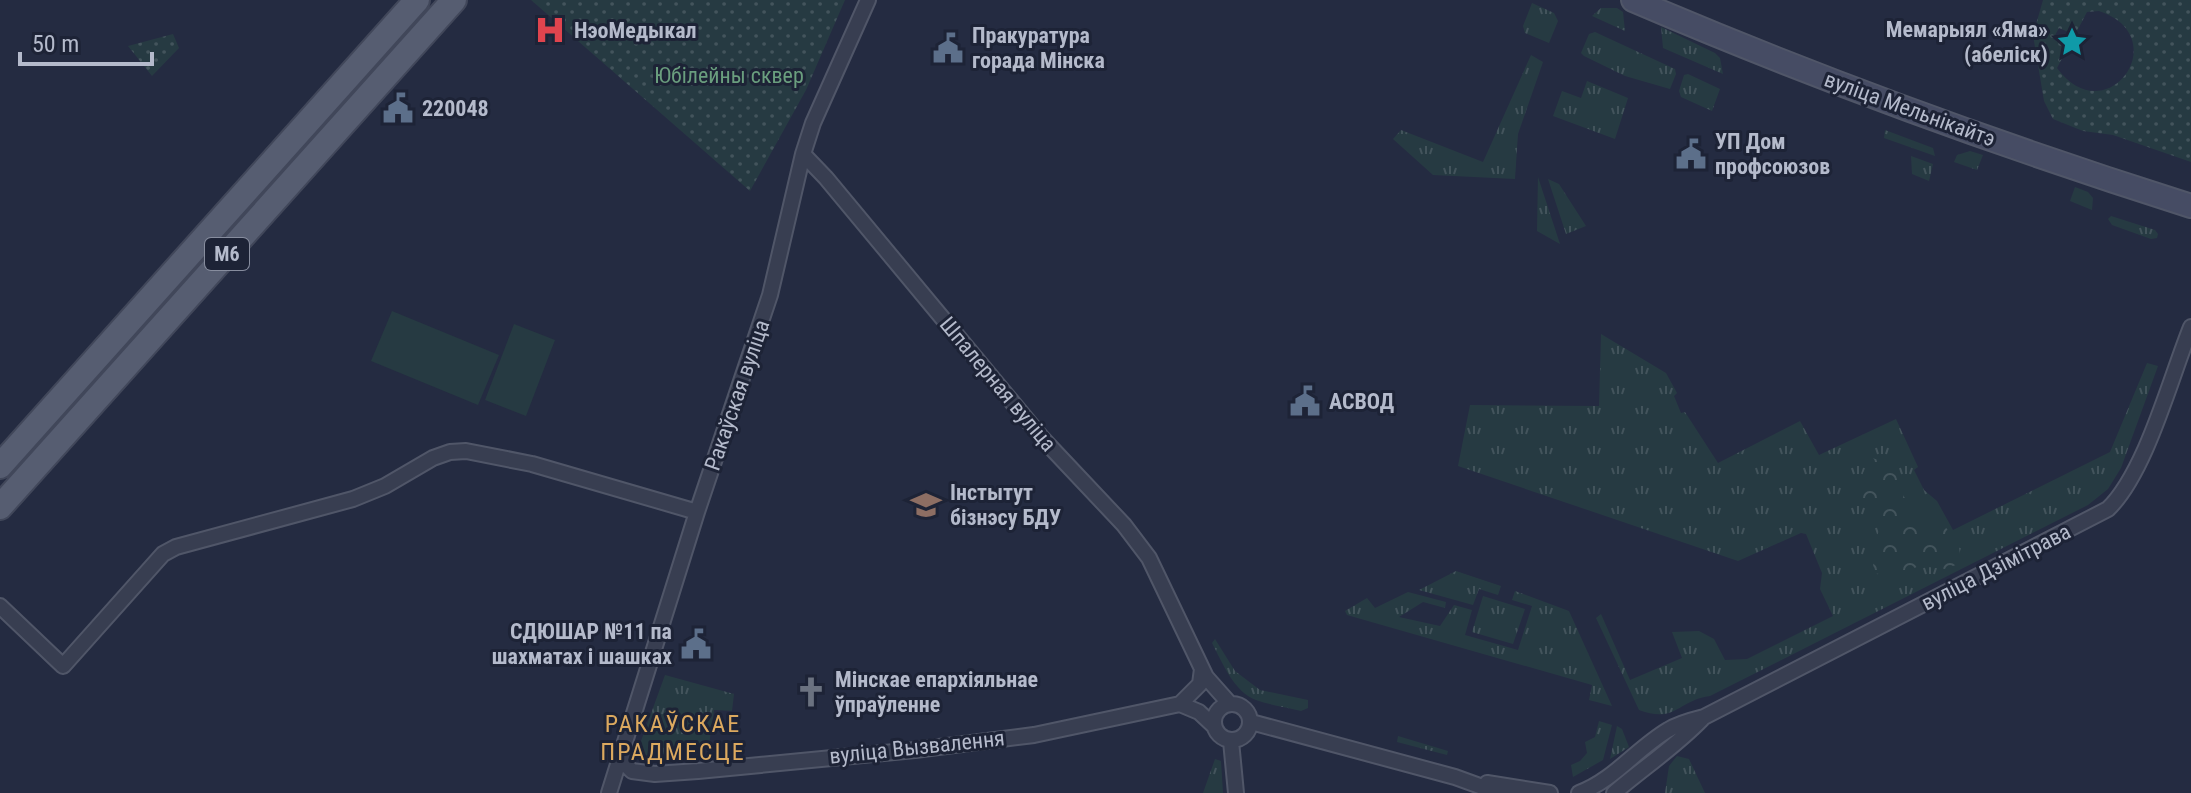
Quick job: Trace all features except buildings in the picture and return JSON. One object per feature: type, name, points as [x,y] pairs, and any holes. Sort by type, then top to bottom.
[{"type":"main road","name":"М6","points":[[0,466],[417,0]]},
{"type":"main road","name":"М6","points":[[0,507],[454,0]]},
{"type":"main road","name":"вуліца Мельнікайтэ","points":[[1633,0],[1823,78],[2191,206]]},
{"type":"street","name":"Ракаўская вуліца","points":[[608,793],[697,512],[752,352],[776,273],[813,123],[868,0]]},
{"type":"street","name":"Шпалерная вуліца","points":[[803,154],[1042,438],[1124,525],[1149,558],[1202,669],[1230,704]]},
{"type":"street","name":"вуліца Дзімітрава","points":[[1579,793],[1614,774],[1670,728],[1704,717],[2108,509],[2122,494],[2137,466],[2191,327]]},
{"type":"street","points":[[0,606],[63,666],[163,554],[176,547],[353,499],[450,452],[466,451],[532,464],[697,512]]},
{"type":"street","points":[[1202,669],[1200,684],[1180,704],[1199,712],[1220,736],[1231,741]]},
{"type":"street","name":"вуліца Вызвалення","points":[[622,753],[632,771],[655,774],[698,771],[1034,735],[1180,704]]},
{"type":"street","points":[[1214,726],[1215,714],[1224,705],[1230,704],[1247,711],[1251,722],[1247,733],[1231,741]]},
{"type":"street","name":"вуліца Дзімітрава","points":[[1614,793],[1675,745],[1704,717]]},
{"type":"street","points":[[1251,722],[1455,777],[1499,793]]},
{"type":"street","points":[[1231,741],[1236,793]]},
{"type":"street","points":[[1455,777],[1550,793]]},
{"type":"green space","name":"Юбілейны сквер","points":[[531,0],[845,0],[806,90],[750,191]]},
{"type":"green space","points":[[2043,0],[2191,0],[2191,162],[2113,135],[2083,131],[2053,119],[2044,101],[2033,35]],"holes":[[[2099,11],[2122,24],[2132,40],[2133,58],[2126,74],[2112,86],[2095,91],[2076,86],[2057,68],[2068,47],[2053,39],[2059,28],[2075,35],[2087,12]]]},
{"type":"green space","points":[[1532,3],[1554,13],[1558,21],[1549,43],[1525,33],[1523,26]]},
{"type":"green space","points":[[1601,8],[1617,8],[1623,12],[1625,31],[1592,16]]},
{"type":"green space","points":[[1661,27],[1715,53],[1720,58],[1723,74],[1663,48]]},
{"type":"green space","points":[[1595,32],[1675,69],[1670,89],[1625,76],[1584,56],[1581,53],[1589,34]]},
{"type":"green space","points":[[173,34],[179,48],[152,76],[128,46]]},
{"type":"green space","points":[[1531,55],[1543,62],[1518,134],[1515,179],[1433,175],[1393,139],[1401,130],[1483,162]]},
{"type":"green space","points":[[1684,75],[1720,89],[1712,111],[1681,97],[1679,91]]},
{"type":"green space","points":[[1587,81],[1628,98],[1615,139],[1553,116],[1562,91],[1581,98]]},
{"type":"green space","points":[[1885,130],[1933,148],[1935,156],[1884,138]]},
{"type":"green space","points":[[1970,151],[1983,155],[1977,170],[1954,162],[1957,155]]},
{"type":"green space","points":[[1911,156],[1933,164],[1929,181],[1912,174]]},
{"type":"green space","points":[[1538,177],[1560,244],[1537,231]]},
{"type":"green space","points":[[1548,179],[1559,184],[1586,226],[1566,234]]},
{"type":"green space","points":[[2075,187],[2088,192],[2093,198],[2092,210],[2070,201]]},
{"type":"green space","points":[[2111,216],[2155,230],[2157,238],[2151,239],[2112,225],[2108,219]]},
{"type":"green space","points":[[392,311],[499,355],[478,405],[371,361]]},
{"type":"green space","points":[[514,324],[555,340],[526,416],[485,400]]},
{"type":"green space","points":[[1601,334],[1666,373],[1677,393],[1674,396],[1681,413],[1685,412],[1718,463],[1800,421],[1819,455],[1896,419],[1918,467],[1914,470],[1924,490],[1937,501],[1953,530],[2110,452],[2147,363],[2158,366],[2121,468],[2108,489],[2088,505],[1710,696],[1669,713],[1651,714],[1639,710],[1596,618],[1601,614],[1630,680],[1682,658],[1672,632],[1699,631],[1714,639],[1725,660],[1747,659],[1833,616],[1820,589],[1822,573],[1806,534],[1801,533],[1738,561],[1458,466],[1470,405],[1599,406]]},
{"type":"green space","points":[[1872,458],[1892,468],[1905,498],[1925,519],[1941,520],[1959,547],[1961,563],[1945,569],[1919,566],[1894,577],[1874,573],[1872,552],[1880,527],[1864,501],[1860,486],[1865,468]]},
{"type":"green space","points":[[1456,571],[1501,586],[1498,595],[1479,589],[1473,605],[1419,590]]},
{"type":"green space","points":[[1515,591],[1569,611],[1612,706],[1589,700],[1592,685],[1347,615],[1345,611],[1367,598],[1375,608],[1408,592],[1446,602],[1445,608],[1423,602],[1399,617],[1440,626],[1454,605],[1472,610],[1465,635],[1518,650],[1532,606],[1512,600]]},
{"type":"green space","points":[[1483,596],[1525,609],[1513,644],[1472,632]]},
{"type":"green space","points":[[1215,639],[1235,671],[1260,690],[1308,700],[1308,708],[1301,711],[1248,696],[1225,667],[1212,643]]},
{"type":"green space","points":[[665,675],[734,694],[732,711],[714,710],[709,745],[648,757],[643,752],[641,741]]},
{"type":"green space","points":[[1599,721],[1612,725],[1603,760],[1573,777],[1571,765],[1587,753],[1585,742],[1595,737]]},
{"type":"green space","points":[[1617,726],[1622,729],[1629,747],[1610,759]]},
{"type":"green space","points":[[1398,736],[1448,751],[1447,755],[1397,742]]},
{"type":"green space","points":[[1677,756],[1689,759],[1705,793],[1665,793],[1669,766]]},
{"type":"green space","points":[[1215,759],[1221,761],[1223,793],[1203,793]]},
{"type":"place","name":"НэоМедыкал","points":[[550,30]]},
{"type":"place","name":"Мемарыял «Яма» (абеліск)","points":[[2072,42]]},
{"type":"place","name":"Пракуратура горада Мінска","points":[[948,48]]},
{"type":"place","name":"220048","points":[[398,108]]},
{"type":"place","name":"УП Дом профсоюзов","points":[[1691,154]]},
{"type":"place","name":"АСВОД","points":[[1305,401]]},
{"type":"place","name":"Інстытут бізнэсу БДУ","points":[[926,505]]},
{"type":"place","name":"СДЮШАР №11 па шахматах і шашках","points":[[696,644]]},
{"type":"place","name":"Мінскае епархіяльнае ўпраўленне","points":[[811,692]]},
{"type":"district","name":"РАКАЎСКАЕ ПРАДМЕСЦЕ","points":[[673,738]]}]
